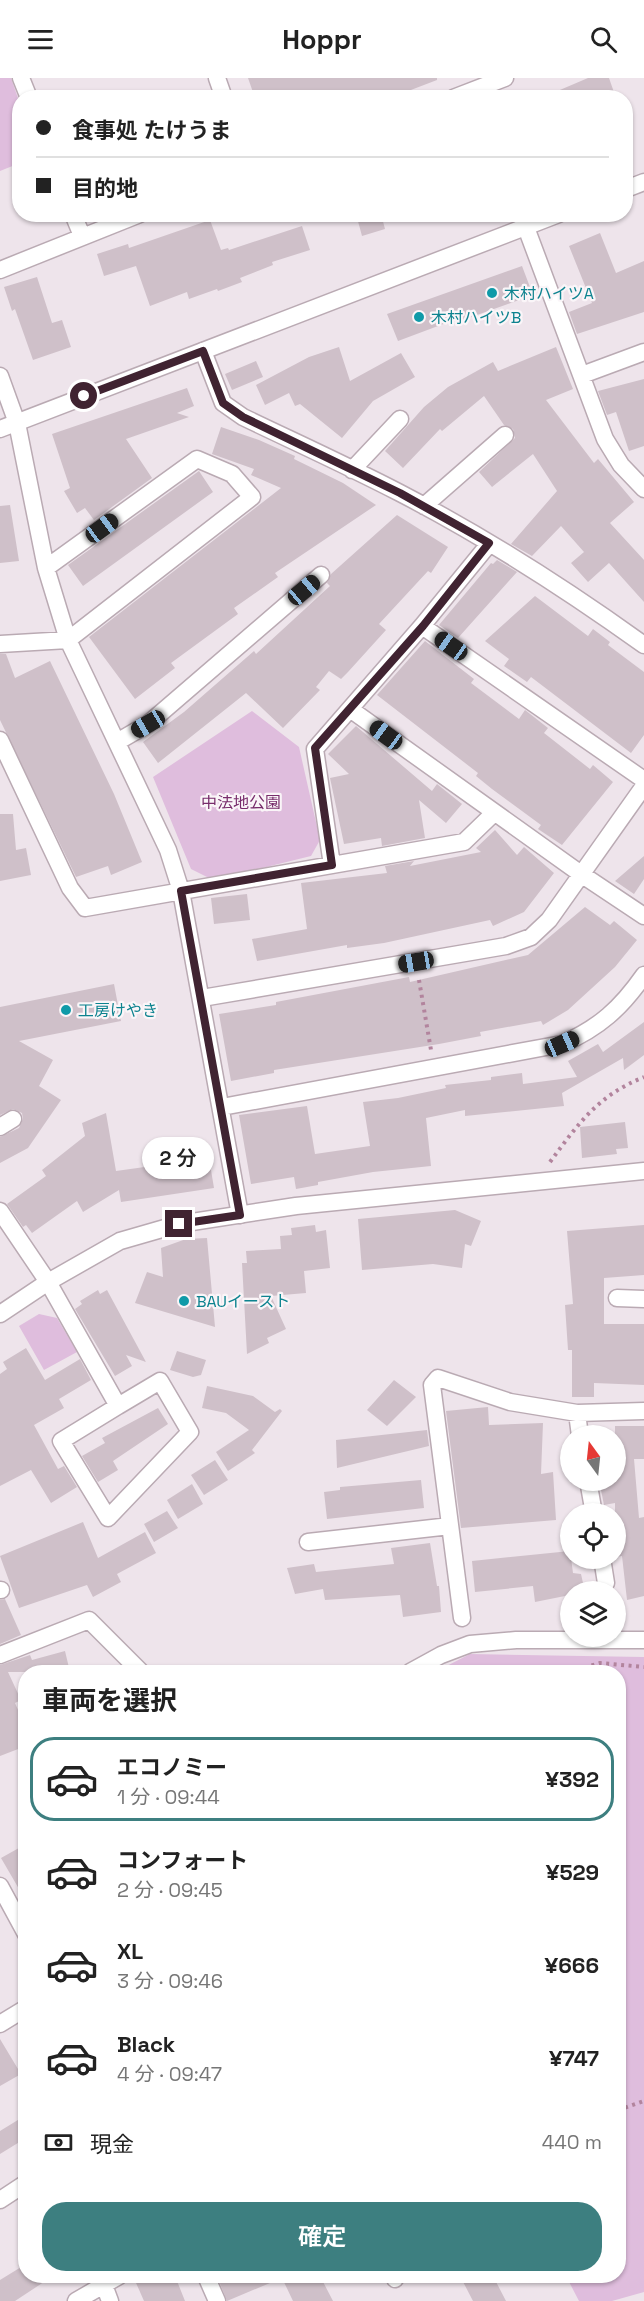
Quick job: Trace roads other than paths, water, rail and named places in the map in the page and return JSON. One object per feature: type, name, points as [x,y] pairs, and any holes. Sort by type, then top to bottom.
[{"type":"street","points":[[482,90],[505,78]]},
{"type":"street","points":[[76,222],[82,236]]},
{"type":"street","points":[[0,270],[119,222]]},
{"type":"street","points":[[0,429],[203,351],[521,222]]},
{"type":"street","points":[[523,222],[605,439],[621,465],[644,489]]},
{"type":"street","points":[[203,351],[223,403],[243,417],[424,506],[489,543],[585,603],[644,645]]},
{"type":"street","points":[[582,375],[644,352]]},
{"type":"street","points":[[0,376],[17,423],[46,568],[68,640],[168,850],[181,891],[240,1215]]},
{"type":"street","points":[[352,470],[400,419]]},
{"type":"street","points":[[424,506],[505,435]]},
{"type":"street","points":[[0,644],[68,640],[252,497],[232,474],[197,459],[46,568]]},
{"type":"street","points":[[332,865],[315,748],[423,626],[489,543]]},
{"type":"street","points":[[117,742],[148,724],[321,575]]},
{"type":"street","points":[[423,626],[644,780]]},
{"type":"street","points":[[350,709],[494,813],[644,916]]},
{"type":"street","points":[[1,746],[70,888],[85,908],[464,842],[494,813]]},
{"type":"street","points":[[202,998],[506,946],[531,937],[549,920],[644,786]]},
{"type":"street","points":[[222,1107],[538,1049],[571,1040],[589,1032],[612,1016],[644,975]]},
{"type":"street","points":[[0,1314],[48,1282],[120,1241],[147,1232],[296,1206],[644,1172]]},
{"type":"street","points":[[0,1210],[48,1282],[118,1406]]},
{"type":"street","points":[[617,1298],[644,1299]]},
{"type":"street","points":[[462,1618],[432,1385],[438,1378],[510,1402],[576,1413],[644,1411]]},
{"type":"street","points":[[160,1381],[190,1432],[108,1518],[62,1441],[118,1406],[160,1381]]},
{"type":"street","points":[[576,1413],[578,1425]]},
{"type":"street","points":[[308,1542],[450,1526]]},
{"type":"street","points":[[0,1656],[89,1620],[134,1665]]},
{"type":"street","points":[[423,1665],[470,1644],[516,1641],[644,1640]]},
{"type":"street","points":[[0,1886],[18,1919]]},
{"type":"street","points":[[0,2024],[18,2013]]},
{"type":"street","points":[[0,2200],[18,2188]]},
{"type":"street","points":[[76,2301],[107,2283]]},
{"type":"street","points":[[209,2283],[217,2301]]},
{"type":"street","points":[[104,2285],[110,2301]]},
{"type":"place","name":"木村ハイツA","points":[[492,293]]},
{"type":"place","name":"木村ハイツB","points":[[419,317]]},
{"type":"place","name":"工房けやき","points":[[66,1010]]},
{"type":"place","name":"BAUイースト","points":[[184,1301]]},
{"type":"park label","name":"中法地公園","points":[[241,802]]}]
